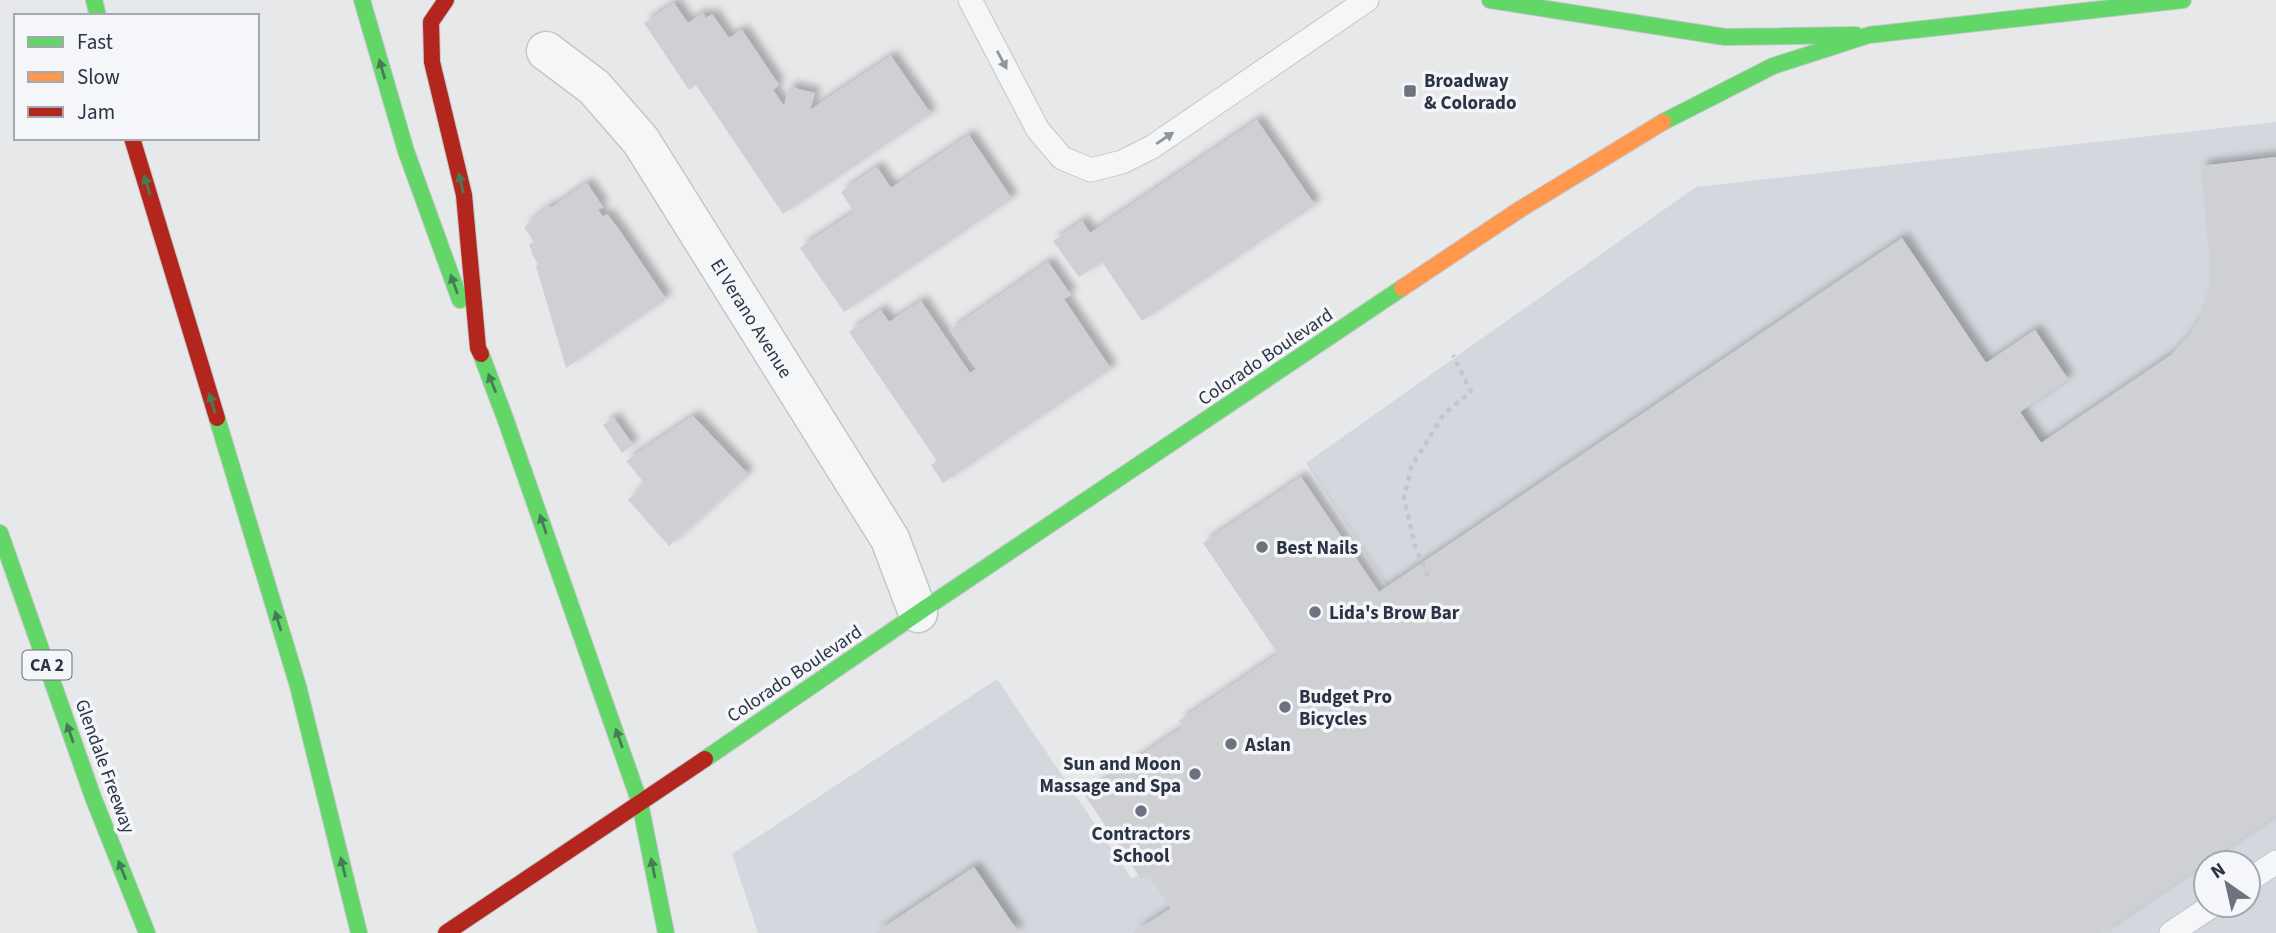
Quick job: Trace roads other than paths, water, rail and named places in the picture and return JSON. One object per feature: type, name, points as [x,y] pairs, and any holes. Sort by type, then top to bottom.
[{"type":"main road","points":[[362,0],[405,151],[505,418],[640,803],[666,933]]},
{"type":"main road","points":[[446,0],[431,22],[432,62],[464,195],[478,348]]},
{"type":"main road","points":[[1490,0],[1550,12],[1725,37],[1868,35]]},
{"type":"main road","name":"Colorado Boulevard","points":[[446,933],[1519,211],[1650,129],[1773,66],[1868,35],[2124,4],[2183,0]]},
{"type":"main road","points":[[133,140],[298,686],[359,933]]},
{"type":"main road","name":"Glendale Freeway","points":[[0,533],[93,797],[147,933]]},
{"type":"street","name":"El Verano Avenue","points":[[547,51],[594,87],[641,141],[890,539],[918,613]]},
{"type":"lane","points":[[970,0],[1038,130],[1062,158],[1091,170],[1122,162],[1152,147],[1367,0]]},
{"type":"lane","points":[[2171,933],[2192,919]]},
{"type":"place","name":"Broadway & Colorado","points":[[1410,91]]},
{"type":"place","name":"Best Nails","points":[[1262,547]]},
{"type":"place","name":"Lida's Brow Bar","points":[[1315,612]]},
{"type":"place","name":"Budget Pro Bicycles","points":[[1285,707]]},
{"type":"place","name":"Aslan","points":[[1231,744]]},
{"type":"place","name":"Sun and Moon Massage and Spa","points":[[1195,774]]},
{"type":"place","name":"Contractors School","points":[[1141,811]]}]
